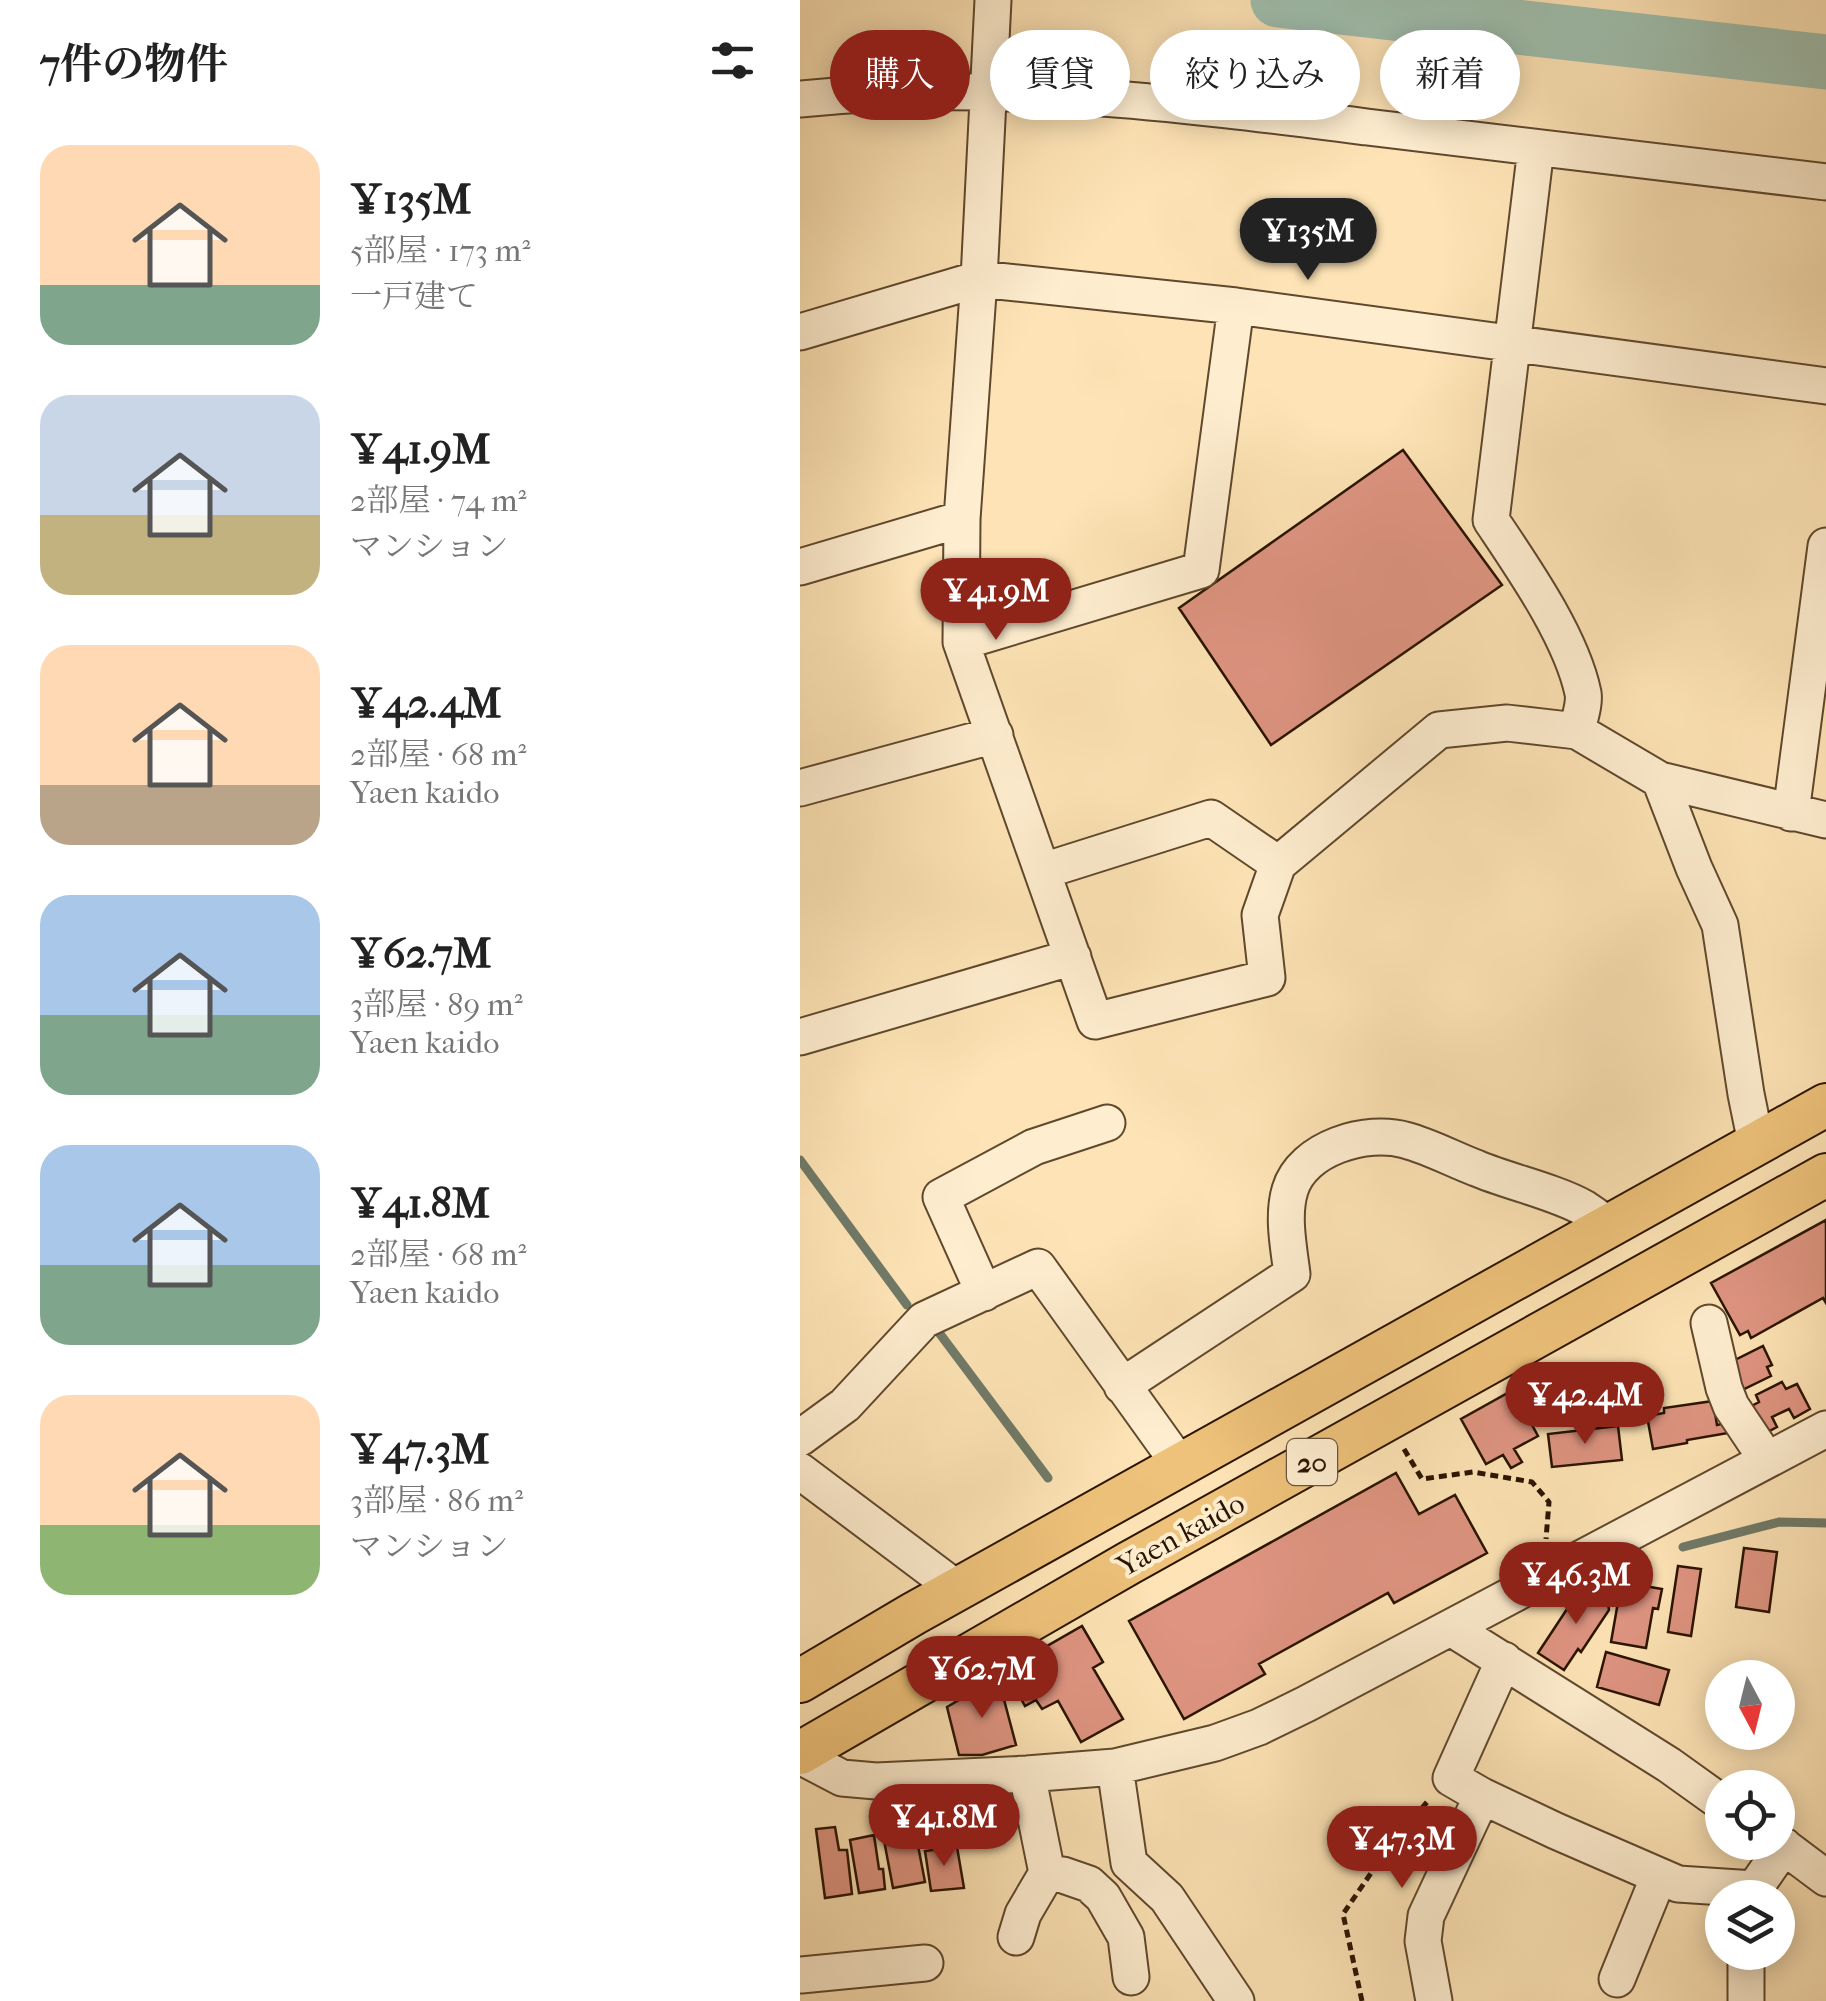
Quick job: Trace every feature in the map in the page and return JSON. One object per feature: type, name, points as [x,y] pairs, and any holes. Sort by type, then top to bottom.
[{"type":"main road","name":"Yaen kaido","points":[[800,1681],[957,1589],[1826,1105]]},
{"type":"main road","points":[[1756,1143],[1788,1198]]},
{"type":"main road","name":"Yaen kaido","points":[[800,1754],[1163,1544],[1826,1176]]},
{"type":"main road","points":[[913,1614],[905,1637],[912,1652],[925,1662],[950,1666]]},
{"type":"street","points":[[993,0],[962,519],[961,642],[1095,1021],[1267,978],[1260,914],[1278,864],[1439,730],[1508,723],[1577,732],[1660,780],[1826,820]]},
{"type":"street","points":[[800,99],[988,74],[1175,103],[1826,182]]},
{"type":"street","points":[[1536,148],[1491,520],[1563,639],[1584,697],[1577,732]]},
{"type":"street","points":[[800,332],[979,280],[1236,306],[1826,386]]},
{"type":"street","points":[[961,642],[1201,570],[1236,306]]},
{"type":"street","points":[[800,567],[962,519]]},
{"type":"street","points":[[1791,813],[1822,610],[1826,546]]},
{"type":"street","points":[[800,788],[995,736]]},
{"type":"street","points":[[1660,780],[1720,925],[1756,1143]]},
{"type":"street","points":[[1042,871],[1212,818],[1278,864]]},
{"type":"street","points":[[800,1037],[1073,957]]},
{"type":"street","points":[[984,1293],[941,1198],[1034,1147],[1107,1123]]},
{"type":"street","points":[[1122,1386],[1292,1274],[1288,1240],[1290,1190],[1301,1170],[1348,1140],[1401,1138],[1584,1208],[1608,1226]]},
{"type":"street","points":[[800,1438],[845,1405],[924,1320],[1038,1267],[1180,1465]]},
{"type":"street","points":[[1709,1322],[1731,1406],[1767,1460]]},
{"type":"street","points":[[800,1754],[842,1778],[876,1780],[1114,1767],[1197,1748],[1259,1727],[1826,1429]]},
{"type":"street","points":[[800,1472],[957,1589]]},
{"type":"street","points":[[1450,1628],[1705,1791]]},
{"type":"street","points":[[1504,1660],[1451,1778],[1482,1796],[1659,1876],[1705,1888]]},
{"type":"street","points":[[1114,1767],[1129,1862],[1167,1898],[1236,2001]]},
{"type":"street","points":[[1016,1937],[1023,1914],[1047,1873],[1027,1774]]},
{"type":"street","points":[[1434,2001],[1422,1941],[1426,1916],[1482,1796]]},
{"type":"street","points":[[1795,1855],[1826,1878]]},
{"type":"street","points":[[1047,1873],[1089,1884],[1104,1897],[1126,1936],[1132,1977]]},
{"type":"street","points":[[1617,1979],[1659,1876]]},
{"type":"street","points":[[805,2001],[800,1973],[925,1963]]},
{"type":"street","points":[[1746,1970],[1746,2001]]},
{"type":"path","points":[[1400,1442],[1422,1479],[1473,1472],[1532,1482],[1549,1502],[1546,1538]]},
{"type":"path","points":[[1362,2001],[1343,1914],[1393,1841],[1451,1778]]},
{"type":"building","points":[[1403,450],[1502,585],[1271,745],[1179,608]]},
{"type":"building","points":[[1826,1220],[1826,1303],[1823,1298],[1751,1338],[1748,1331],[1740,1335],[1711,1283]]},
{"type":"building","points":[[1763,1346],[1772,1365],[1767,1367],[1771,1376],[1738,1392],[1725,1365]]},
{"type":"building","points":[[1782,1382],[1786,1389],[1797,1384],[1810,1409],[1794,1418],[1789,1409],[1772,1417],[1777,1427],[1760,1436],[1746,1409],[1759,1402],[1756,1395]]},
{"type":"building","points":[[1513,1390],[1538,1436],[1514,1449],[1522,1462],[1511,1468],[1503,1455],[1486,1464],[1461,1419]]},
{"type":"building","points":[[1713,1401],[1717,1425],[1726,1423],[1728,1433],[1653,1449],[1647,1416],[1664,1413],[1664,1408]]},
{"type":"building","points":[[1618,1426],[1622,1460],[1552,1467],[1548,1434]]},
{"type":"building","points":[[1396,1473],[1419,1514],[1455,1495],[1487,1553],[1394,1603],[1388,1593],[1259,1664],[1265,1674],[1184,1719],[1129,1621]]},
{"type":"building","points":[[1744,1548],[1777,1552],[1769,1612],[1736,1607]]},
{"type":"building","points":[[1678,1566],[1701,1569],[1691,1636],[1668,1632]]},
{"type":"building","points":[[1615,1581],[1662,1589],[1658,1609],[1653,1608],[1646,1648],[1611,1642],[1618,1602],[1611,1601]]},
{"type":"building","points":[[1592,1586],[1607,1597],[1609,1610],[1564,1670],[1538,1653],[1575,1597]]},
{"type":"building","points":[[1082,1626],[1103,1662],[1093,1668],[1123,1719],[1081,1742],[1058,1701],[1042,1709],[1036,1700],[1025,1706],[1005,1670]]},
{"type":"building","points":[[1606,1652],[1669,1670],[1659,1705],[1597,1687]]},
{"type":"building","points":[[998,1677],[1016,1745],[982,1755],[959,1755],[947,1707]]},
{"type":"building","points":[[835,1827],[839,1850],[847,1850],[852,1894],[825,1898],[816,1829]]},
{"type":"building","points":[[915,1830],[925,1882],[893,1888],[883,1835]]},
{"type":"building","points":[[874,1835],[885,1889],[859,1893],[850,1840]]},
{"type":"building","points":[[957,1847],[964,1888],[931,1891],[925,1851]]},
{"type":"waterway","points":[[1278,0],[1826,62]]},
{"type":"waterway","points":[[800,1160],[907,1305]]},
{"type":"waterway","points":[[937,1330],[1048,1478]]},
{"type":"waterway","points":[[1683,1547],[1779,1522],[1826,1523]]}]
